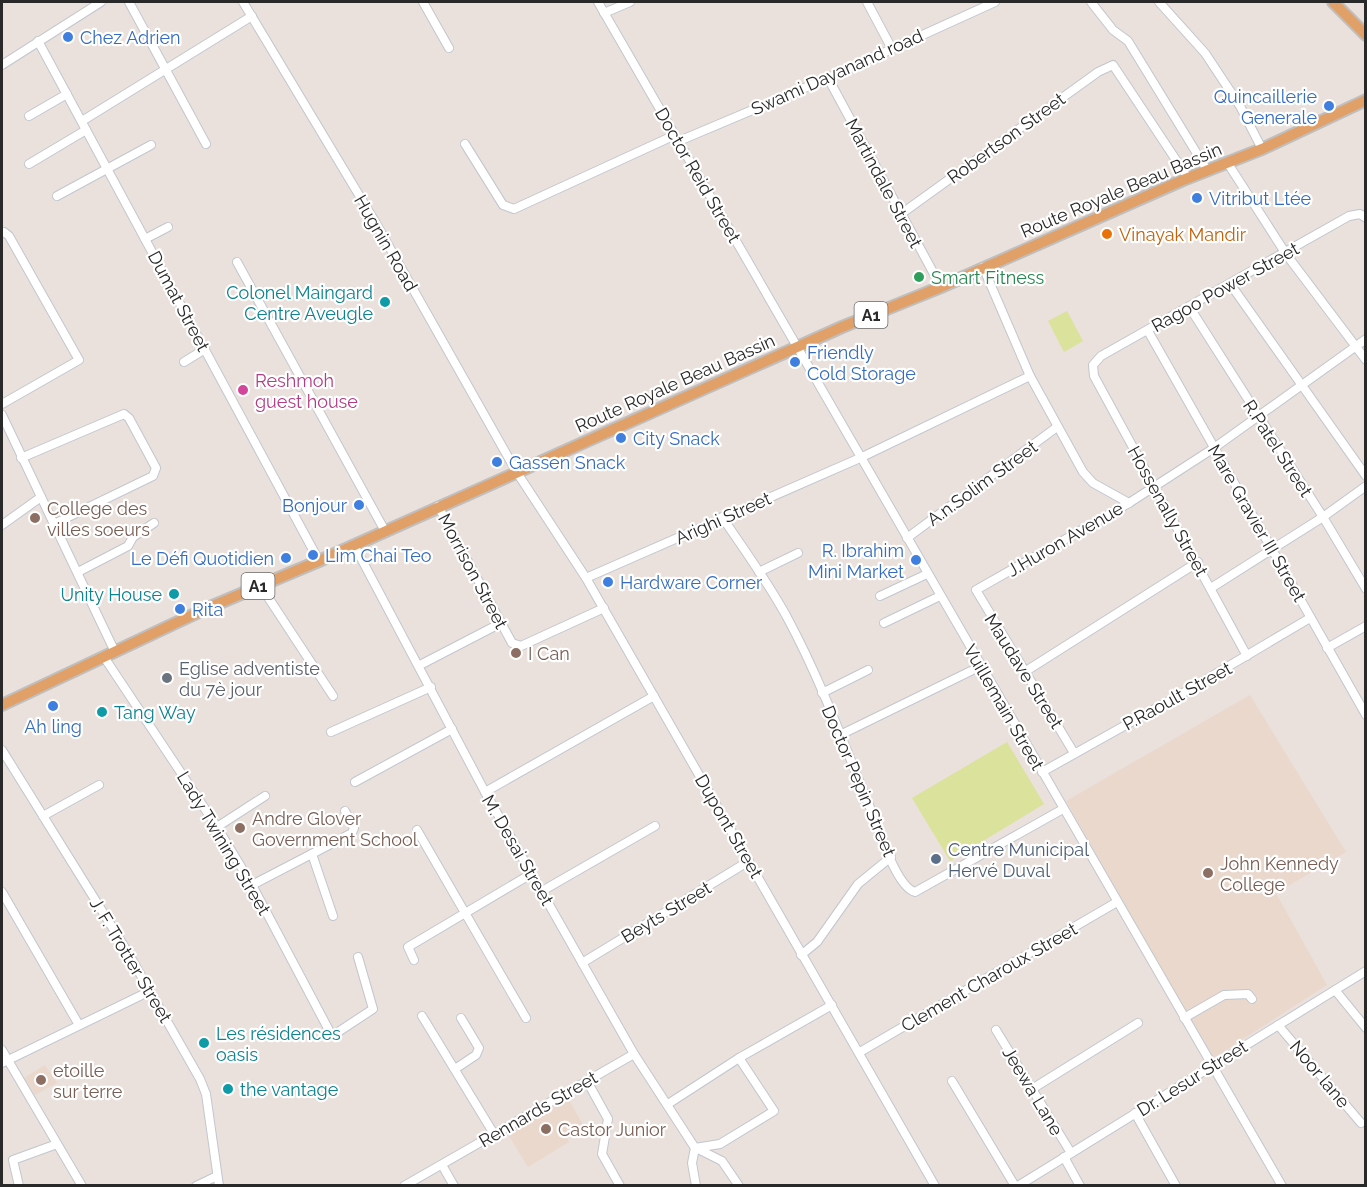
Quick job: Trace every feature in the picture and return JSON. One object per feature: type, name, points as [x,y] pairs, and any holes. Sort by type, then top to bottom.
[{"type":"main road","points":[[1333,2],[1365,35]]},
{"type":"main road","name":"Route Royale Beau Bassin","points":[[2,705],[260,585],[319,561],[516,471],[1206,170],[1262,149],[1365,100]]},
{"type":"street","points":[[2,64],[101,2]]},
{"type":"street","points":[[129,2],[206,144]]},
{"type":"street","name":"Hugnin Road","points":[[243,2],[374,220],[516,471]]},
{"type":"street","points":[[423,2],[449,48]]},
{"type":"street","name":"Doctor Reid Street","points":[[598,2],[796,348]]},
{"type":"street","points":[[604,13],[630,2]]},
{"type":"street","points":[[867,2],[892,49]]},
{"type":"street","name":"Swami Dayanand road","points":[[465,144],[503,205],[508,209],[514,209],[677,138],[828,78],[995,2]]},
{"type":"street","points":[[1091,2],[1113,30],[1134,49],[1206,170]]},
{"type":"street","points":[[1159,2],[1206,53],[1240,106],[1262,149]]},
{"type":"street","points":[[82,121],[252,16]]},
{"type":"street","name":"Dumat Street","points":[[38,41],[319,561]]},
{"type":"street","name":"Robertson Street","points":[[901,214],[1098,72],[1113,64],[1188,178]]},
{"type":"street","name":"Martindale Street","points":[[828,78],[941,287]]},
{"type":"street","points":[[29,116],[67,94]]},
{"type":"street","points":[[29,164],[86,130]]},
{"type":"street","points":[[57,196],[152,145]]},
{"type":"street","points":[[1227,162],[1286,254],[1357,346],[1365,360]]},
{"type":"street","name":"Ragoo Power Street","points":[[1093,365],[1101,356],[1286,254],[1349,216],[1363,216]]},
{"type":"street","points":[[145,239],[168,227]]},
{"type":"street","points":[[2,233],[9,236],[78,360],[2,404]]},
{"type":"street","points":[[237,262],[385,531]]},
{"type":"street","points":[[983,267],[1030,376],[1083,472],[1093,483],[1129,503]]},
{"type":"street","points":[[1231,285],[1302,383],[1365,476]]},
{"type":"street","name":"R.Patel Street","points":[[1190,308],[1323,517],[1365,589]]},
{"type":"street","name":"Mare Gravier III Street","points":[[1148,331],[1365,715]]},
{"type":"street","name":"J.Huron Avenue","points":[[976,590],[1129,503],[1214,448],[1256,415],[1365,339]]},
{"type":"street","name":"Vuillemain Street","points":[[796,348],[1281,1185]]},
{"type":"street","points":[[184,362],[205,349]]},
{"type":"street","name":"Hossenally Street","points":[[1093,365],[1094,376],[1153,486],[1198,562],[1247,656]]},
{"type":"street","name":"Arighi Street","points":[[586,578],[860,458],[1030,376]]},
{"type":"street","points":[[21,458],[124,414],[129,418],[156,468],[153,476],[54,524]]},
{"type":"street","name":"Lady Twining Street","points":[[2,416],[78,572],[109,654],[252,885],[332,1036],[373,1009],[358,957]]},
{"type":"street","name":"A.n.Solim Street","points":[[907,538],[1058,427]]},
{"type":"street","name":"Dupont Street","points":[[516,471],[604,608],[935,1185]]},
{"type":"street","points":[[1211,588],[1323,517],[1365,486]]},
{"type":"street","points":[[2,525],[41,497]]},
{"type":"street","name":"Morrison Street","points":[[438,506],[512,643],[521,646],[604,608]]},
{"type":"street","name":"Doctor Pepin Street","points":[[722,517],[790,622],[903,885],[915,892],[1064,809]]},
{"type":"street","points":[[78,572],[128,546],[133,537],[154,523]]},
{"type":"street","name":"M. Desai Street","points":[[354,545],[531,874],[634,1054],[695,1148]]},
{"type":"street","points":[[759,572],[798,553]]},
{"type":"street","points":[[1026,671],[1198,562]]},
{"type":"street","points":[[880,596],[927,574]]},
{"type":"street","points":[[260,585],[333,696]]},
{"type":"street","name":"Maudave Street","points":[[976,590],[1074,753]]},
{"type":"street","points":[[884,623],[940,596]]},
{"type":"street","name":"P.Raoult Street","points":[[1042,772],[1310,618]]},
{"type":"street","points":[[420,665],[501,623]]},
{"type":"street","points":[[1327,648],[1365,626]]},
{"type":"street","points":[[840,735],[981,666]]},
{"type":"street","points":[[822,693],[868,670]]},
{"type":"street","points":[[331,732],[431,687]]},
{"type":"street","points":[[485,792],[654,696]]},
{"type":"street","points":[[355,782],[452,729]]},
{"type":"street","name":"J. F. Trotter Street","points":[[2,750],[150,991],[200,1079],[206,1094],[219,1185]]},
{"type":"street","points":[[43,816],[99,785]]},
{"type":"street","points":[[217,827],[265,796]]},
{"type":"street","points":[[252,885],[352,833],[354,828],[345,811]]},
{"type":"street","points":[[542,891],[655,826]]},
{"type":"street","points":[[417,830],[526,1018]]},
{"type":"street","points":[[312,854],[333,916]]},
{"type":"street","points":[[801,955],[817,942],[858,884],[891,857]]},
{"type":"street","name":"Beyts Street","points":[[582,963],[749,861]]},
{"type":"street","points":[[414,960],[408,946],[531,874]]},
{"type":"street","points":[[2,892],[79,1025]]},
{"type":"street","name":"Clement Charoux Street","points":[[860,1052],[1117,902]]},
{"type":"street","name":"Dr. Lesur Street","points":[[1016,1185],[1365,971]]},
{"type":"street","points":[[1335,990],[1365,1028]]},
{"type":"street","points":[[4,1061],[150,991]]},
{"type":"street","points":[[1184,1018],[1224,995],[1248,994],[1252,999]]},
{"type":"street","points":[[668,1104],[739,1058],[832,1005]]},
{"type":"street","points":[[422,1016],[494,1134]]},
{"type":"street","points":[[455,1069],[476,1055],[479,1048],[461,1018]]},
{"type":"street","points":[[1032,1089],[1138,1023]]},
{"type":"street","name":"Noor lane","points":[[1278,1025],[1361,1123]]},
{"type":"street","name":"Jeewa Lane","points":[[996,1030],[1032,1089],[1080,1185]]},
{"type":"street","points":[[2,1050],[4,1061],[82,1185]]},
{"type":"street","name":"Rennards Street","points":[[404,1185],[634,1054]]},
{"type":"street","points":[[695,1148],[720,1143],[774,1111],[739,1058]]},
{"type":"street","points":[[587,1081],[608,1119],[602,1154],[620,1185]]},
{"type":"street","points":[[952,1081],[1016,1185]]},
{"type":"street","points":[[1136,1113],[1176,1185]]},
{"type":"street","points":[[20,1185],[12,1160],[57,1144]]},
{"type":"street","points":[[695,1148],[692,1163],[696,1185]]},
{"type":"street","points":[[695,1148],[722,1161],[739,1185]]},
{"type":"street","points":[[442,1165],[454,1185]]},
{"type":"street","points":[[196,1185],[217,1176]]},
{"type":"shaded area","name":"John Kennedy College","points":[[1250,695],[1346,852],[1276,893],[1327,985],[1212,1059],[1066,801]]},
{"type":"shaded area","name":"etoille sur terre","points":[[45,1065],[57,1083],[35,1095],[24,1078]]},
{"type":"shaded area","name":"Castor Junior","points":[[568,1098],[583,1125],[566,1136],[569,1142],[528,1167],[507,1133]]},
{"type":"green space","points":[[1067,311],[1083,341],[1064,352],[1048,321]]},
{"type":"green space","points":[[1007,742],[1044,804],[950,861],[912,798]]},
{"type":"place","name":"Chez Adrien","points":[[68,37]]},
{"type":"place","name":"Quincaillerie Generale","points":[[1329,106]]},
{"type":"place","name":"Vitribut Ltée","points":[[1197,198]]},
{"type":"place","name":"Vinayak Mandir","points":[[1107,234]]},
{"type":"place","name":"Smart Fitness","points":[[919,277]]},
{"type":"place","name":"Colonel Maingard Centre Aveugle","points":[[385,302]]},
{"type":"place","name":"Friendly Cold Storage","points":[[795,362]]},
{"type":"place","name":"Reshmoh guest house","points":[[243,390]]},
{"type":"place","name":"City Snack","points":[[621,438]]},
{"type":"place","name":"Gassen Snack","points":[[497,462]]},
{"type":"place","name":"Bonjour","points":[[359,505]]},
{"type":"place","name":"College des villes soeurs","points":[[35,518]]},
{"type":"place","name":"Lim Chai Teo","points":[[313,555]]},
{"type":"place","name":"Le Défi Quotidien","points":[[286,558]]},
{"type":"place","name":"R. Ibrahim Mini Market","points":[[916,560]]},
{"type":"place","name":"Hardware Corner","points":[[608,582]]},
{"type":"place","name":"Unity House","points":[[174,594]]},
{"type":"place","name":"Rita","points":[[180,609]]},
{"type":"place","name":"I Can","points":[[516,653]]},
{"type":"place","name":"Eglise adventiste du 7è jour","points":[[167,678]]},
{"type":"place","name":"Ah ling","points":[[53,706]]},
{"type":"place","name":"Tang Way","points":[[102,712]]},
{"type":"place","name":"Andre Glover Government School","points":[[240,828]]},
{"type":"place","name":"Centre Municipal Hervé Duval","points":[[936,859]]},
{"type":"place","name":"John Kennedy College","points":[[1208,873]]},
{"type":"place","name":"Les résidences oasis","points":[[204,1043]]},
{"type":"place","name":"etoille sur terre","points":[[41,1080]]},
{"type":"place","name":"the vantage","points":[[228,1089]]},
{"type":"place","name":"Castor Junior","points":[[546,1129]]}]
